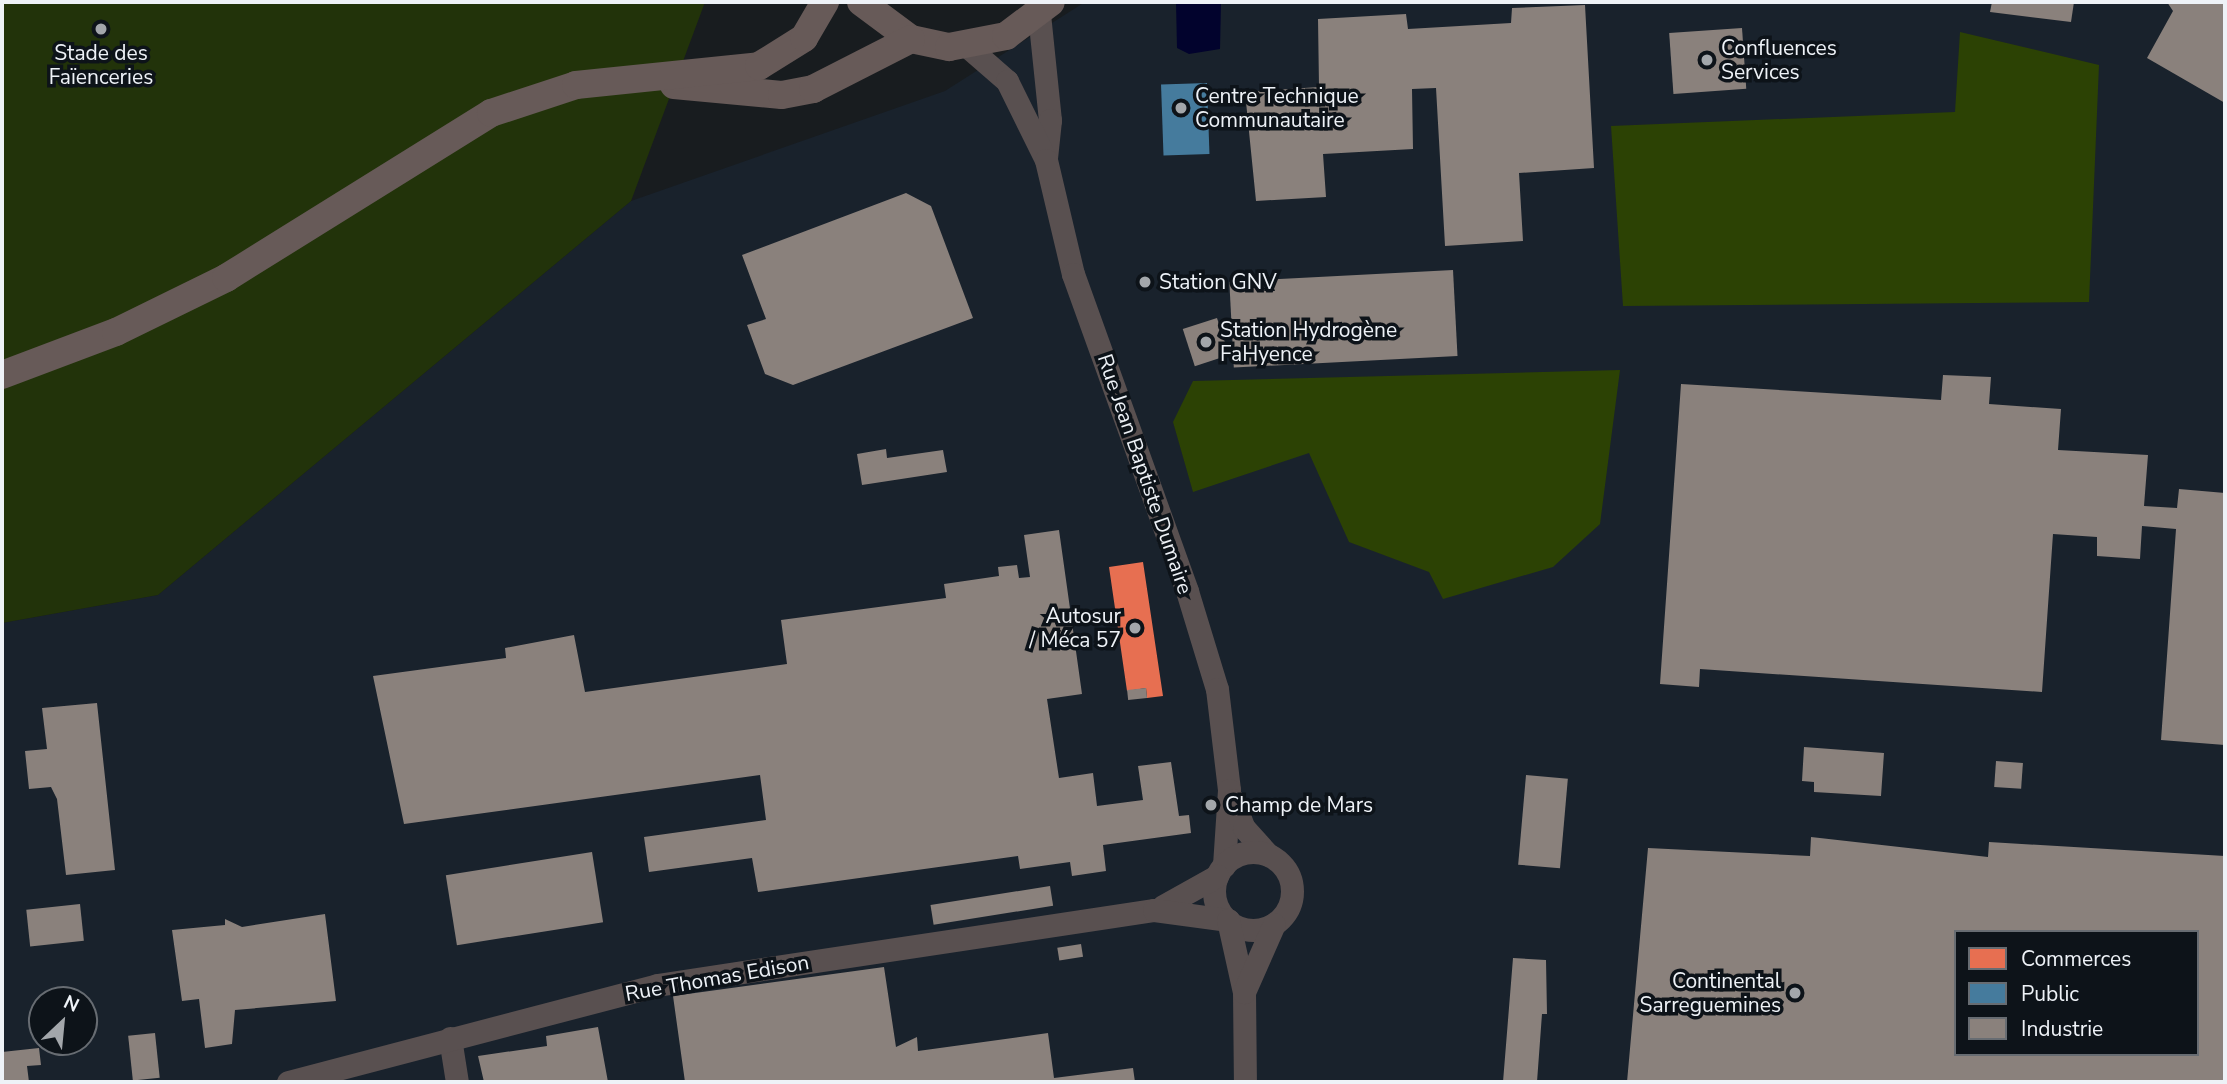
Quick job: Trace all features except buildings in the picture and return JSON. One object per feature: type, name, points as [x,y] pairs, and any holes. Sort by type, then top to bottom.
[{"type":"main road","points":[[2,375],[116,332],[226,278],[491,113],[576,85],[738,71],[776,60],[804,37],[825,2]]},
{"type":"main road","points":[[861,2],[911,39],[968,47],[1006,36],[1045,8]]},
{"type":"main road","points":[[651,79],[691,89],[782,95],[813,89],[911,39]]},
{"type":"street","name":"Rue Jean Baptiste Dumaire","points":[[1045,8],[1050,120],[1045,160]]},
{"type":"street","name":"Rue Jean Baptiste Dumaire","points":[[968,47],[1007,81],[1045,160],[1073,274],[1156,495],[1217,689],[1229,790],[1221,871]]},
{"type":"street","name":"Rue Jean Baptiste Dumaire","points":[[1229,790],[1244,828],[1268,855]]},
{"type":"street","points":[[1244,992],[1274,924],[1292,893],[1286,870],[1268,855],[1244,853],[1221,871],[1215,900],[1228,920],[1244,992],[1245,1082]]},
{"type":"street","name":"Rue Thomas Edison","points":[[1154,910],[1221,871]]},
{"type":"street","name":"Rue Thomas Edison","points":[[288,1082],[657,985],[1154,910],[1228,920]]},
{"type":"street","points":[[1228,920],[1250,930],[1274,924]]},
{"type":"street","points":[[450,1038],[457,1082]]},
{"type":"shaded area","points":[[1085,2],[2225,2],[2225,1082],[2,1082],[2,623],[158,595],[631,201],[945,91]]},
{"type":"green space","points":[[2,2],[705,2],[631,201],[158,595],[2,623]]},
{"type":"green space","points":[[1960,32],[2099,65],[2089,302],[1623,306],[1611,126],[1955,112]]},
{"type":"green space","points":[[1620,370],[1600,524],[1553,567],[1443,599],[1429,572],[1349,542],[1309,453],[1193,492],[1173,422],[1193,381]]},
{"type":"water","points":[[1176,2],[1221,2],[1220,49],[1189,54],[1177,48]]},
{"type":"place","name":"Stade des Faïenceries","points":[[101,29]]},
{"type":"place","name":"Confluences Services","points":[[1707,60]]},
{"type":"place","name":"Centre Technique Communautaire","points":[[1181,108]]},
{"type":"place","name":"Station GNV","points":[[1145,282]]},
{"type":"place","name":"Station Hydrogène FaHyence","points":[[1206,342]]},
{"type":"place","name":"Autosur / Méca 57","points":[[1135,628]]},
{"type":"place","name":"Champ de Mars","points":[[1211,805]]},
{"type":"place","name":"Continental Sarreguemines","points":[[1795,993]]}]
